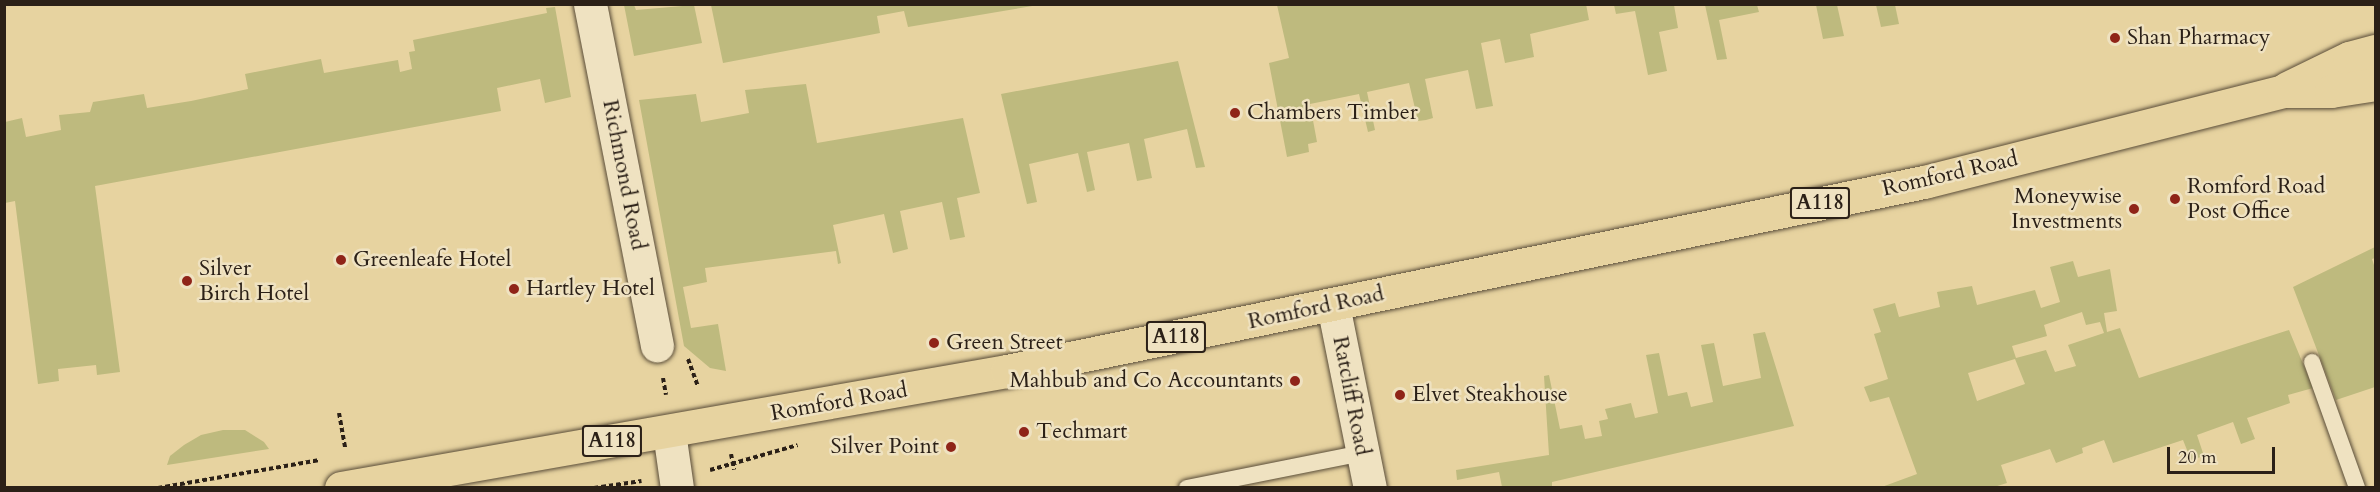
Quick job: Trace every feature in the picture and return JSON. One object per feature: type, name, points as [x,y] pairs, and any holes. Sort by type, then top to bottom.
[{"type":"main road","name":"Romford Road","points":[[341,488],[869,398],[1333,305],[1924,182],[2283,91],[2349,58],[2376,51]]},
{"type":"main road","name":"Romford Road","points":[[2283,91],[2331,91],[2376,84]]},
{"type":"main road","points":[[2331,91],[2376,107]]},
{"type":"street","name":"Richmond Road","points":[[590,4],[657,345]]},
{"type":"street","name":"Ratcliff Road","points":[[1333,305],[1370,488]]},
{"type":"street","points":[[664,483],[669,432]]},
{"type":"lane","points":[[2312,362],[2357,488]]},
{"type":"lane","points":[[1187,488],[1362,453]]},
{"type":"path","points":[[339,414],[345,448]]},
{"type":"path","points":[[732,459],[734,470]]},
{"type":"path","points":[[158,488],[287,466]]},
{"type":"path","points":[[594,488],[664,483]]},
{"type":"shaded area","points":[[711,4],[1038,5],[908,27],[904,11],[877,16],[880,33],[723,63]]},
{"type":"shaded area","points":[[1586,4],[1589,20],[1530,34],[1534,57],[1505,63],[1500,39],[1481,43],[1493,106],[1476,109],[1468,70],[1425,79],[1433,118],[1426,120],[1418,121],[1409,83],[1367,92],[1375,130],[1368,132],[1359,94],[1310,104],[1317,142],[1308,144],[1309,152],[1287,157],[1269,63],[1289,58],[1277,5]]},
{"type":"shaded area","points":[[624,5],[634,5],[636,10],[694,5],[702,43],[634,56]]},
{"type":"shaded area","points":[[1614,5],[1674,5],[1678,28],[1659,32],[1667,71],[1648,75],[1635,11],[1616,14]]},
{"type":"shaded area","points":[[1705,5],[1757,5],[1759,12],[1719,20],[1727,59],[1717,60]]},
{"type":"shaded area","points":[[1816,5],[1837,5],[1844,36],[1823,39]]},
{"type":"shaded area","points":[[1876,5],[1895,5],[1899,24],[1881,27]]},
{"type":"shaded area","points":[[555,7],[571,97],[545,103],[540,79],[497,88],[501,111],[95,186],[120,372],[97,375],[96,365],[58,369],[59,381],[38,384],[15,201],[5,203],[5,122],[22,118],[26,137],[61,130],[59,115],[90,112],[93,102],[144,94],[147,108],[191,101],[248,89],[245,74],[321,59],[324,73],[398,60],[400,72],[412,69],[409,52],[415,51],[413,40],[547,13],[546,8]]},
{"type":"shaded area","points":[[1178,61],[1205,167],[1196,168],[1187,129],[1144,139],[1152,178],[1137,181],[1129,143],[1087,152],[1095,190],[1087,192],[1078,153],[1029,164],[1037,202],[1027,204],[1001,94]]},
{"type":"shaded area","points":[[806,84],[817,143],[963,118],[980,193],[957,198],[965,237],[950,240],[942,202],[900,211],[908,249],[893,253],[884,214],[833,225],[841,263],[838,264],[836,251],[705,268],[707,282],[683,287],[691,328],[718,324],[726,371],[710,368],[684,346],[639,100],[696,94],[701,122],[749,113],[745,90]]},
{"type":"shaded area","points":[[2375,247],[2375,258],[2372,259],[2376,271],[2375,387],[2336,400],[2293,287]]},
{"type":"shaded area","points":[[2073,261],[2078,277],[2110,269],[2117,311],[2104,313],[2107,332],[2120,328],[2139,378],[2289,330],[2313,388],[2288,395],[2290,403],[2247,418],[2255,439],[2241,444],[2233,422],[2197,435],[2204,456],[2191,460],[2183,440],[2113,463],[2104,440],[2082,448],[2083,453],[2056,463],[2050,449],[2001,465],[2007,483],[1994,487],[1879,488],[1917,474],[1889,397],[1870,402],[1864,387],[1888,379],[1874,334],[1881,332],[1873,309],[1895,303],[1899,317],[1940,307],[1937,292],[1972,286],[1977,305],[2035,290],[2041,308],[2060,302],[2050,267]],"holes":[[[2082,312],[2086,325],[2100,322],[2104,333],[2068,345],[2076,366],[2055,372],[2046,350],[2016,358],[2012,346],[2047,336],[2044,325]],[[2015,359],[2025,384],[1977,401],[1968,373]]]},
{"type":"shaded area","points":[[1765,332],[1794,426],[1552,482],[1552,487],[1502,487],[1499,472],[1457,480],[1456,470],[1549,455],[1544,376],[1549,375],[1560,429],[1582,425],[1585,439],[1602,436],[1599,421],[1608,419],[1605,409],[1631,403],[1635,418],[1658,413],[1646,355],[1659,353],[1668,396],[1687,392],[1691,407],[1713,402],[1701,345],[1714,343],[1723,386],[1761,378],[1753,334]]},
{"type":"shaded area","points":[[223,430],[245,430],[264,442],[269,449],[167,465],[170,456],[184,445],[201,435]]},
{"type":"place","name":"Shan Pharmacy","points":[[2115,38]]},
{"type":"place","name":"Chambers Timber","points":[[1235,113]]},
{"type":"place","name":"Romford Road Post Office","points":[[2175,199]]},
{"type":"place","name":"Moneywise Investments","points":[[2134,209]]},
{"type":"place","name":"Greenleafe Hotel","points":[[341,260]]},
{"type":"place","name":"Silver Birch Hotel","points":[[187,281]]},
{"type":"place","name":"Hartley Hotel","points":[[514,289]]},
{"type":"place","name":"Green Street","points":[[934,343]]},
{"type":"place","name":"Mahbub and Co Accountants","points":[[1295,381]]},
{"type":"place","name":"Elvet Steakhouse","points":[[1400,395]]},
{"type":"place","name":"Techmart","points":[[1024,432]]},
{"type":"place","name":"Silver Point","points":[[951,447]]}]
